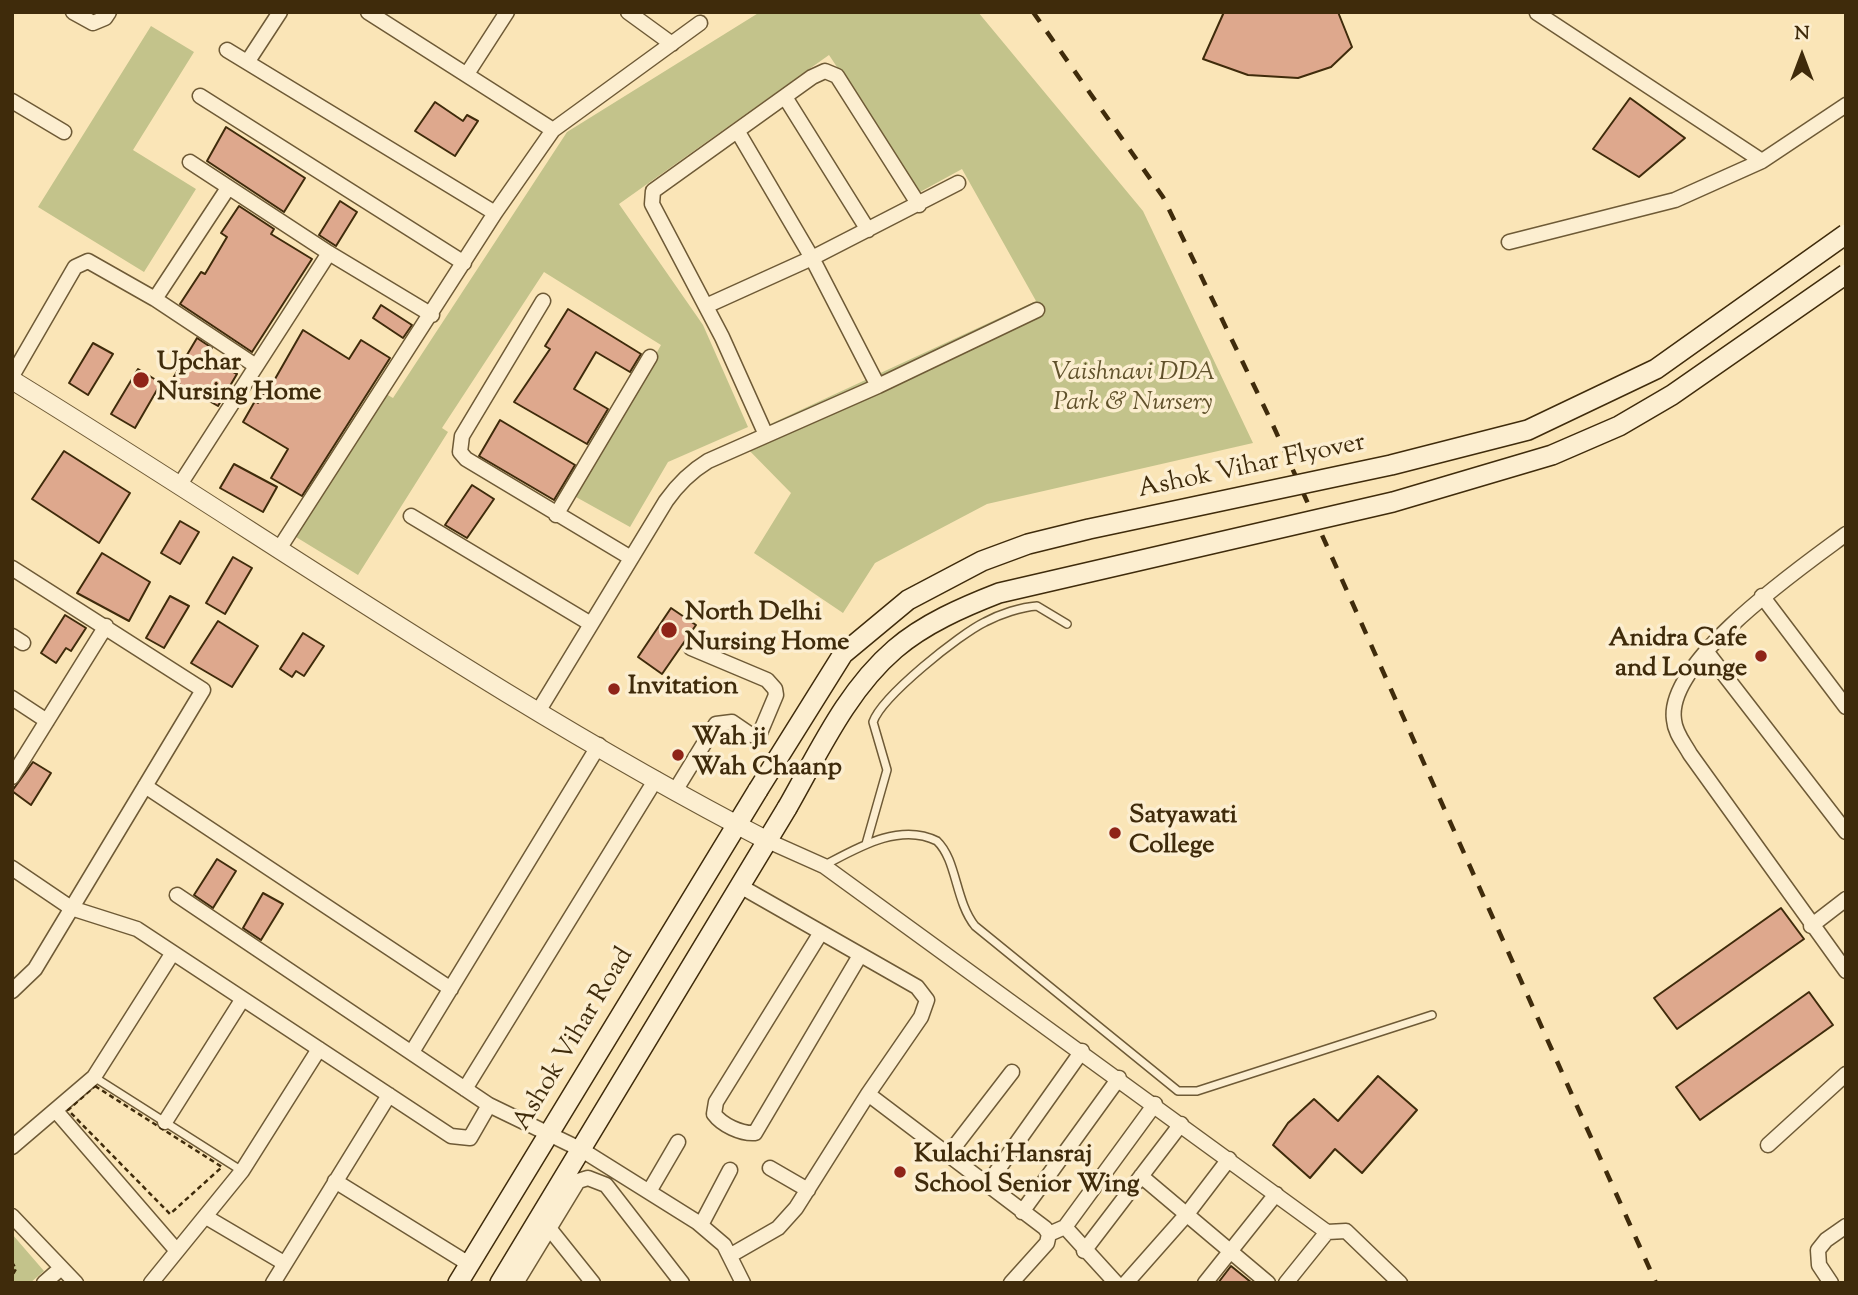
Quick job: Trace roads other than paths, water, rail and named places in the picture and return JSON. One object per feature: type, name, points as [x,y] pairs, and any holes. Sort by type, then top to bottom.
[{"type":"main road","name":"Ashok Vihar Flyover","points":[[737,825],[843,654],[908,600],[982,561],[1028,544],[1391,465],[1528,430],[1656,369],[1846,234]]},
{"type":"main road","points":[[500,1283],[863,683],[896,648],[952,614],[999,593],[1393,502],[1552,454],[1619,426],[1672,396],[1846,274]]},
{"type":"main road","name":"Ashok Vihar Road","points":[[458,1283],[737,825]]},
{"type":"street","points":[[73,12],[93,23],[105,18],[109,12]]},
{"type":"street","points":[[248,61],[279,12]]},
{"type":"street","points":[[368,12],[554,130]]},
{"type":"street","points":[[393,26],[402,12]]},
{"type":"street","points":[[467,74],[507,12]]},
{"type":"street","points":[[628,12],[672,44]]},
{"type":"street","points":[[1537,13],[1762,161]]},
{"type":"street","points":[[279,549],[432,315],[495,213],[554,130],[700,23]]},
{"type":"street","points":[[227,50],[495,213]]},
{"type":"street","points":[[766,435],[650,196],[658,186],[819,73],[832,72],[919,205]]},
{"type":"street","points":[[200,96],[464,263]]},
{"type":"street","points":[[785,97],[868,230]]},
{"type":"street","points":[[12,101],[64,132]]},
{"type":"street","points":[[1509,242],[1652,208],[1762,161],[1846,105]]},
{"type":"street","points":[[738,132],[812,258],[878,386]]},
{"type":"street","points":[[190,162],[329,253],[432,315]]},
{"type":"street","points":[[705,306],[812,258],[958,183]]},
{"type":"street","points":[[155,299],[229,188]]},
{"type":"street","points":[[179,486],[329,253]]},
{"type":"street","points":[[256,366],[96,263],[80,262],[12,378],[279,549],[675,792],[768,841],[824,866],[1155,1104],[1327,1232],[1346,1231],[1400,1283]]},
{"type":"street","points":[[543,301],[458,445],[466,460],[631,558]]},
{"type":"street","points":[[539,710],[677,484],[708,461],[878,386],[1037,310]]},
{"type":"street","points":[[556,515],[650,357]]},
{"type":"street","points":[[411,516],[591,624]]},
{"type":"street","points":[[1843,542],[1762,596],[1706,651],[1681,685],[1673,719],[1678,733],[1811,926],[1846,971]]},
{"type":"street","points":[[12,568],[203,690],[34,969],[12,991]]},
{"type":"street","points":[[1762,596],[1846,707]]},
{"type":"street","points":[[12,777],[106,626]]},
{"type":"street","points":[[675,792],[716,724],[732,722],[751,734],[760,733],[776,695],[775,689],[766,680],[691,648]]},
{"type":"street","points":[[1706,651],[1846,832]]},
{"type":"street","points":[[12,698],[47,721]]},
{"type":"street","points":[[412,1052],[599,745]]},
{"type":"street","points":[[465,1089],[656,779]]},
{"type":"street","points":[[145,786],[452,989]]},
{"type":"street","points":[[12,868],[71,908],[137,929],[452,1136],[470,1138],[489,1105]]},
{"type":"street","points":[[731,1255],[786,1221],[921,1017],[927,1000],[917,987],[859,957],[740,886]]},
{"type":"street","points":[[177,895],[489,1105],[550,1133],[650,1190],[701,1225],[731,1255],[743,1283]]},
{"type":"street","points":[[1811,926],[1846,900]]},
{"type":"street","points":[[820,934],[716,1102],[714,1114],[718,1119],[742,1132],[755,1133],[859,957]]},
{"type":"street","points":[[12,1147],[93,1077],[172,954]]},
{"type":"street","points":[[165,1122],[242,1000]]},
{"type":"street","points":[[151,1283],[242,1171],[319,1049]]},
{"type":"street","points":[[987,1185],[1082,1051]]},
{"type":"street","points":[[948,1155],[1012,1072]]},
{"type":"street","points":[[1769,1145],[1846,1074]]},
{"type":"street","points":[[1021,1212],[1119,1078]]},
{"type":"street","points":[[273,1283],[388,1094]]},
{"type":"street","points":[[868,1094],[1049,1234]]},
{"type":"street","points":[[1049,1234],[1065,1227],[1155,1104]]},
{"type":"street","points":[[56,1111],[177,1251]]},
{"type":"street","points":[[1084,1251],[1181,1124]]},
{"type":"street","points":[[650,1190],[678,1142]]},
{"type":"street","points":[[1126,1283],[1187,1214],[1229,1159]]},
{"type":"street","points":[[769,1168],[808,1190]]},
{"type":"street","points":[[701,1225],[730,1170]]},
{"type":"street","points":[[1141,1176],[1268,1283]]},
{"type":"street","points":[[516,1283],[578,1181],[588,1178],[601,1182],[616,1196],[681,1283]]},
{"type":"street","points":[[335,1181],[469,1264]]},
{"type":"street","points":[[1205,1283],[1276,1194]]},
{"type":"street","points":[[12,1216],[76,1283]]},
{"type":"street","points":[[206,1217],[284,1263]]},
{"type":"street","points":[[1831,1283],[1819,1265],[1818,1250],[1826,1240],[1846,1226]]},
{"type":"street","points":[[1065,1227],[1084,1251],[1116,1283]]},
{"type":"street","points":[[549,1228],[593,1283]]},
{"type":"street","points":[[1286,1283],[1327,1232]]},
{"type":"street","points":[[1011,1283],[1047,1243],[1049,1234]]},
{"type":"street","points":[[44,1283],[60,1269]]},
{"type":"lane","points":[[866,844],[887,770],[873,722],[886,703],[919,670],[987,621],[1037,606],[1067,624]]},
{"type":"lane","points":[[824,866],[866,844],[906,835],[937,841],[946,854],[961,904],[975,926],[1178,1091],[1197,1091],[1432,1015]]},
{"type":"lane","points":[[93,1077],[242,1171]]},
{"type":"railway","points":[[1033,12],[1163,197],[1272,423],[1656,1283]]},
{"type":"place","name":"Upchar Nursing Home","points":[[141,380]]},
{"type":"place","name":"North Delhi Nursing Home","points":[[669,630]]},
{"type":"place","name":"Anidra Cafe and Lounge","points":[[1761,656]]},
{"type":"place","name":"Invitation","points":[[614,689]]},
{"type":"place","name":"Wah ji Wah Chaanp","points":[[678,755]]},
{"type":"place","name":"Satyawati College","points":[[1115,833]]},
{"type":"place","name":"Kulachi Hansraj School Senior Wing","points":[[900,1172]]},
{"type":"park label","name":"Vaishnavi DDA Park & Nursery","points":[[1133,390]]}]
